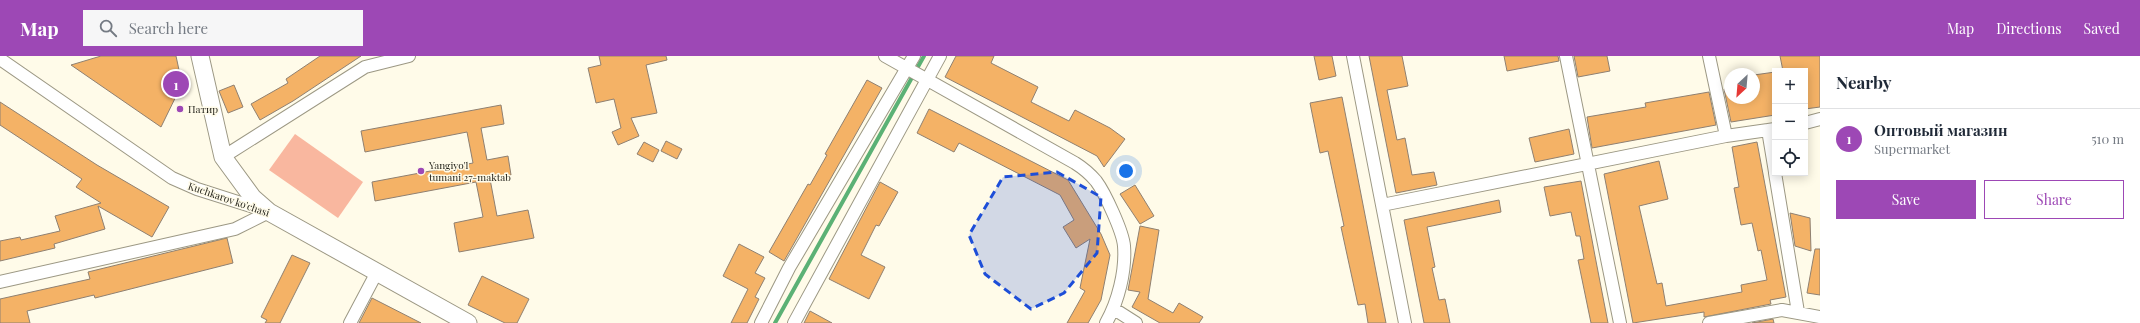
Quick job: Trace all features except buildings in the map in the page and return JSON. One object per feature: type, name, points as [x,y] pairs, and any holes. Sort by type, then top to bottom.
[{"type":"main road","points":[[200,56],[223,157],[253,198],[270,212]]},
{"type":"main road","name":"Kuchkarov ko'chasi","points":[[270,212],[468,323]]},
{"type":"street","points":[[223,157],[365,67],[409,56]]},
{"type":"street","points":[[884,56],[1075,163],[1086,170],[1096,182],[1113,213],[1124,244],[1124,260],[1114,309],[1106,323]]},
{"type":"street","points":[[760,323],[789,268],[908,70],[914,56]]},
{"type":"street","points":[[794,323],[940,56]]},
{"type":"street","points":[[1353,56],[1405,323]]},
{"type":"street","points":[[1566,56],[1620,323]]},
{"type":"street","points":[[1709,56],[1726,136]]},
{"type":"street","name":"Kuchkarov ko'chasi","points":[[0,59],[172,178],[197,189],[270,212]]},
{"type":"street","points":[[1808,121],[1820,119]]},
{"type":"street","points":[[1382,205],[1588,165],[1726,136],[1772,130]]},
{"type":"street","points":[[1775,176],[1798,312]]},
{"type":"street","points":[[0,282],[235,229],[270,212]]},
{"type":"street","points":[[350,323],[378,272]]},
{"type":"street","points":[[1114,309],[1136,323]]},
{"type":"street","points":[[1710,323],[1782,310],[1820,317]]},
{"type":"highlighted area","points":[[1057,172],[1101,197],[1097,253],[1064,293],[1031,309],[985,274],[969,235],[1003,177]]},
{"type":"shaded area","points":[[295,134],[363,182],[338,218],[269,170]]},
{"type":"waterway","points":[[775,323],[924,56]]},
{"type":"place","name":"Оптовый магазин","points":[[176,84]]},
{"type":"place","name":"Патир","points":[[180,109]]},
{"type":"place","name":"Yangiyo'l tumani 27-maktab","points":[[421,171]]}]
